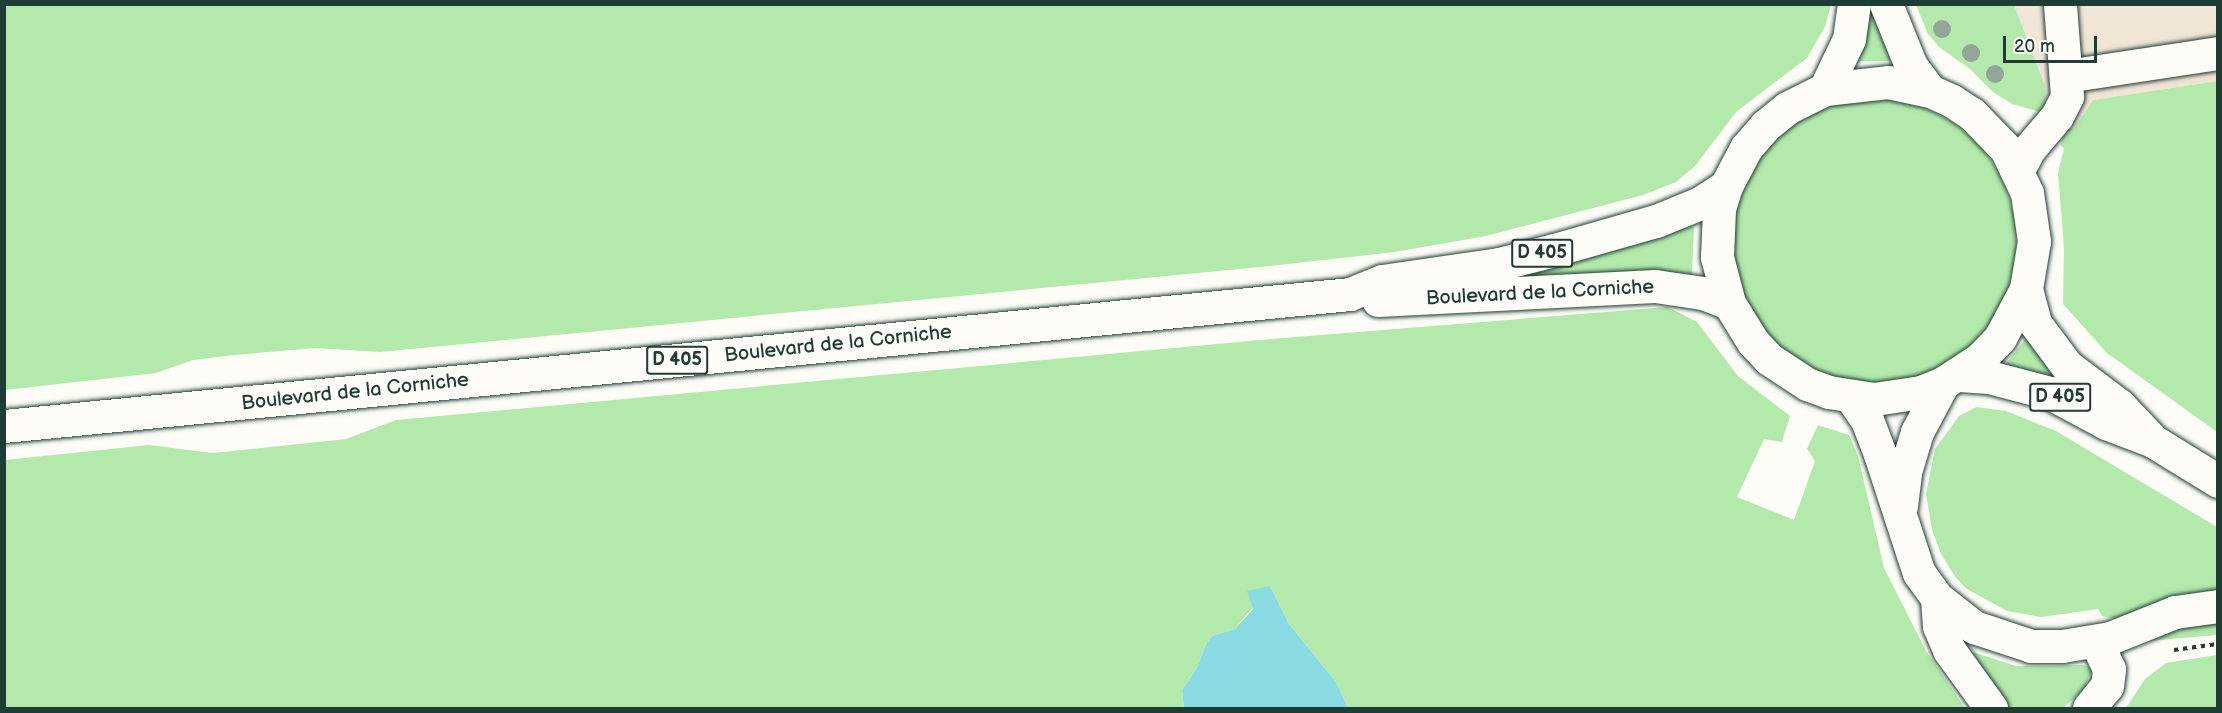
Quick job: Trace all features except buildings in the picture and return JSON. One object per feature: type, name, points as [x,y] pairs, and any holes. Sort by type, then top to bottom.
[{"type":"main road","points":[[1825,89],[1849,39],[1854,4]]},
{"type":"main road","points":[[1886,4],[1911,66],[1930,91]]},
{"type":"main road","points":[[2018,171],[2029,149],[2057,116],[2067,96],[2060,4]]},
{"type":"main road","points":[[2066,76],[2217,53]]},
{"type":"main road","points":[[1867,82],[1930,91],[1972,114],[2006,149],[2018,171],[2033,217],[2032,266],[2026,290],[2000,338],[1951,379],[1898,397],[1851,397],[1807,384],[1778,366],[1753,342],[1729,303],[1717,241],[1726,186],[1746,148],[1765,126],[1787,108],[1825,89],[1867,82]]},
{"type":"main road","name":"Boulevard de la Corniche","points":[[4,426],[1350,294],[1382,281],[1498,264],[1588,241],[1700,203],[1726,186]]},
{"type":"main road","name":"Boulevard de la Corniche","points":[[1350,294],[1382,301],[1655,286],[1703,293],[1729,303]]},
{"type":"main road","name":"D 405","points":[[2026,290],[2035,323],[2048,346],[2067,366],[2120,406],[2153,441]]},
{"type":"main road","name":"D 405","points":[[1951,379],[1989,377],[2050,393],[2106,423],[2153,441],[2217,481]]},
{"type":"main road","points":[[1900,519],[1910,454],[1951,379]]},
{"type":"main road","points":[[1851,397],[1867,420],[1913,561],[1937,598],[1974,627],[2011,641],[2052,646],[2096,641],[2175,612],[2217,606]]},
{"type":"main road","points":[[1937,598],[1939,626],[1949,650],[1991,708]]},
{"type":"main road","points":[[2089,708],[2107,686],[2109,669],[2096,641]]},
{"type":"shaded area","points":[[1935,5],[2217,5],[2217,81],[2093,100],[2073,130]]},
{"type":"green space","points":[[4,5],[1831,5],[1825,27],[1807,58],[1736,112],[1695,166],[1676,182],[1643,195],[1486,236],[1395,252],[1260,267],[380,352],[316,348],[235,355],[193,360],[156,373],[5,390]]},
{"type":"green space","points":[[1916,5],[2014,5],[2045,86],[2045,104],[2040,112],[2012,104],[1993,92],[1970,69],[1939,47],[1928,34]]},
{"type":"green space","points":[[1875,13],[1892,61],[1854,61],[1863,14]]},
{"type":"green space","points":[[2217,81],[2217,432],[2107,353],[2063,304],[2064,248],[2058,173],[2064,148],[2060,145],[2068,126],[2073,130],[2093,100]]},
{"type":"green space","points":[[1874,99],[1915,105],[1941,116],[1964,131],[1984,151],[1999,174],[2010,200],[2016,241],[2010,282],[1999,308],[1984,331],[1964,351],[1941,366],[1915,377],[1874,383],[1833,377],[1807,366],[1784,351],[1764,331],[1749,308],[1738,282],[1732,241],[1738,200],[1749,174],[1764,151],[1784,131],[1807,116],[1833,105]]},
{"type":"green space","points":[[1687,224],[1694,227],[1692,275],[1518,278]]},
{"type":"green space","points":[[1668,307],[1697,322],[1738,376],[1790,416],[1782,442],[1764,439],[1737,497],[1794,520],[1815,461],[1807,449],[1818,425],[1849,435],[1858,456],[1884,568],[1926,651],[1965,708],[1348,708],[1336,682],[1289,624],[1270,586],[1235,629],[1212,636],[1205,646],[1198,666],[1182,690],[1184,708],[5,708],[5,460],[149,445],[213,453],[346,439],[396,420],[1271,339]]},
{"type":"green space","points":[[2027,337],[2060,380],[2005,365]]},
{"type":"green space","points":[[1976,407],[2006,411],[2056,431],[2217,527],[2217,595],[2116,619],[2102,616],[2098,609],[2041,617],[2007,611],[1967,589],[1956,578],[1941,554],[1932,530],[1926,494],[1935,449],[1959,416]]},
{"type":"green space","points":[[2217,617],[2217,635],[2148,641],[2149,636]]},
{"type":"green space","points":[[1969,651],[2016,666],[2083,665],[2092,668],[2084,689],[2063,708],[2008,708]]},
{"type":"green space","points":[[2217,655],[2217,708],[2126,708],[2145,679],[2166,663]]},
{"type":"water","points":[[1270,586],[1289,624],[1336,682],[1348,708],[1184,708],[1182,690],[1198,666],[1205,646],[1212,636],[1235,629],[1253,609],[1247,591]]}]
